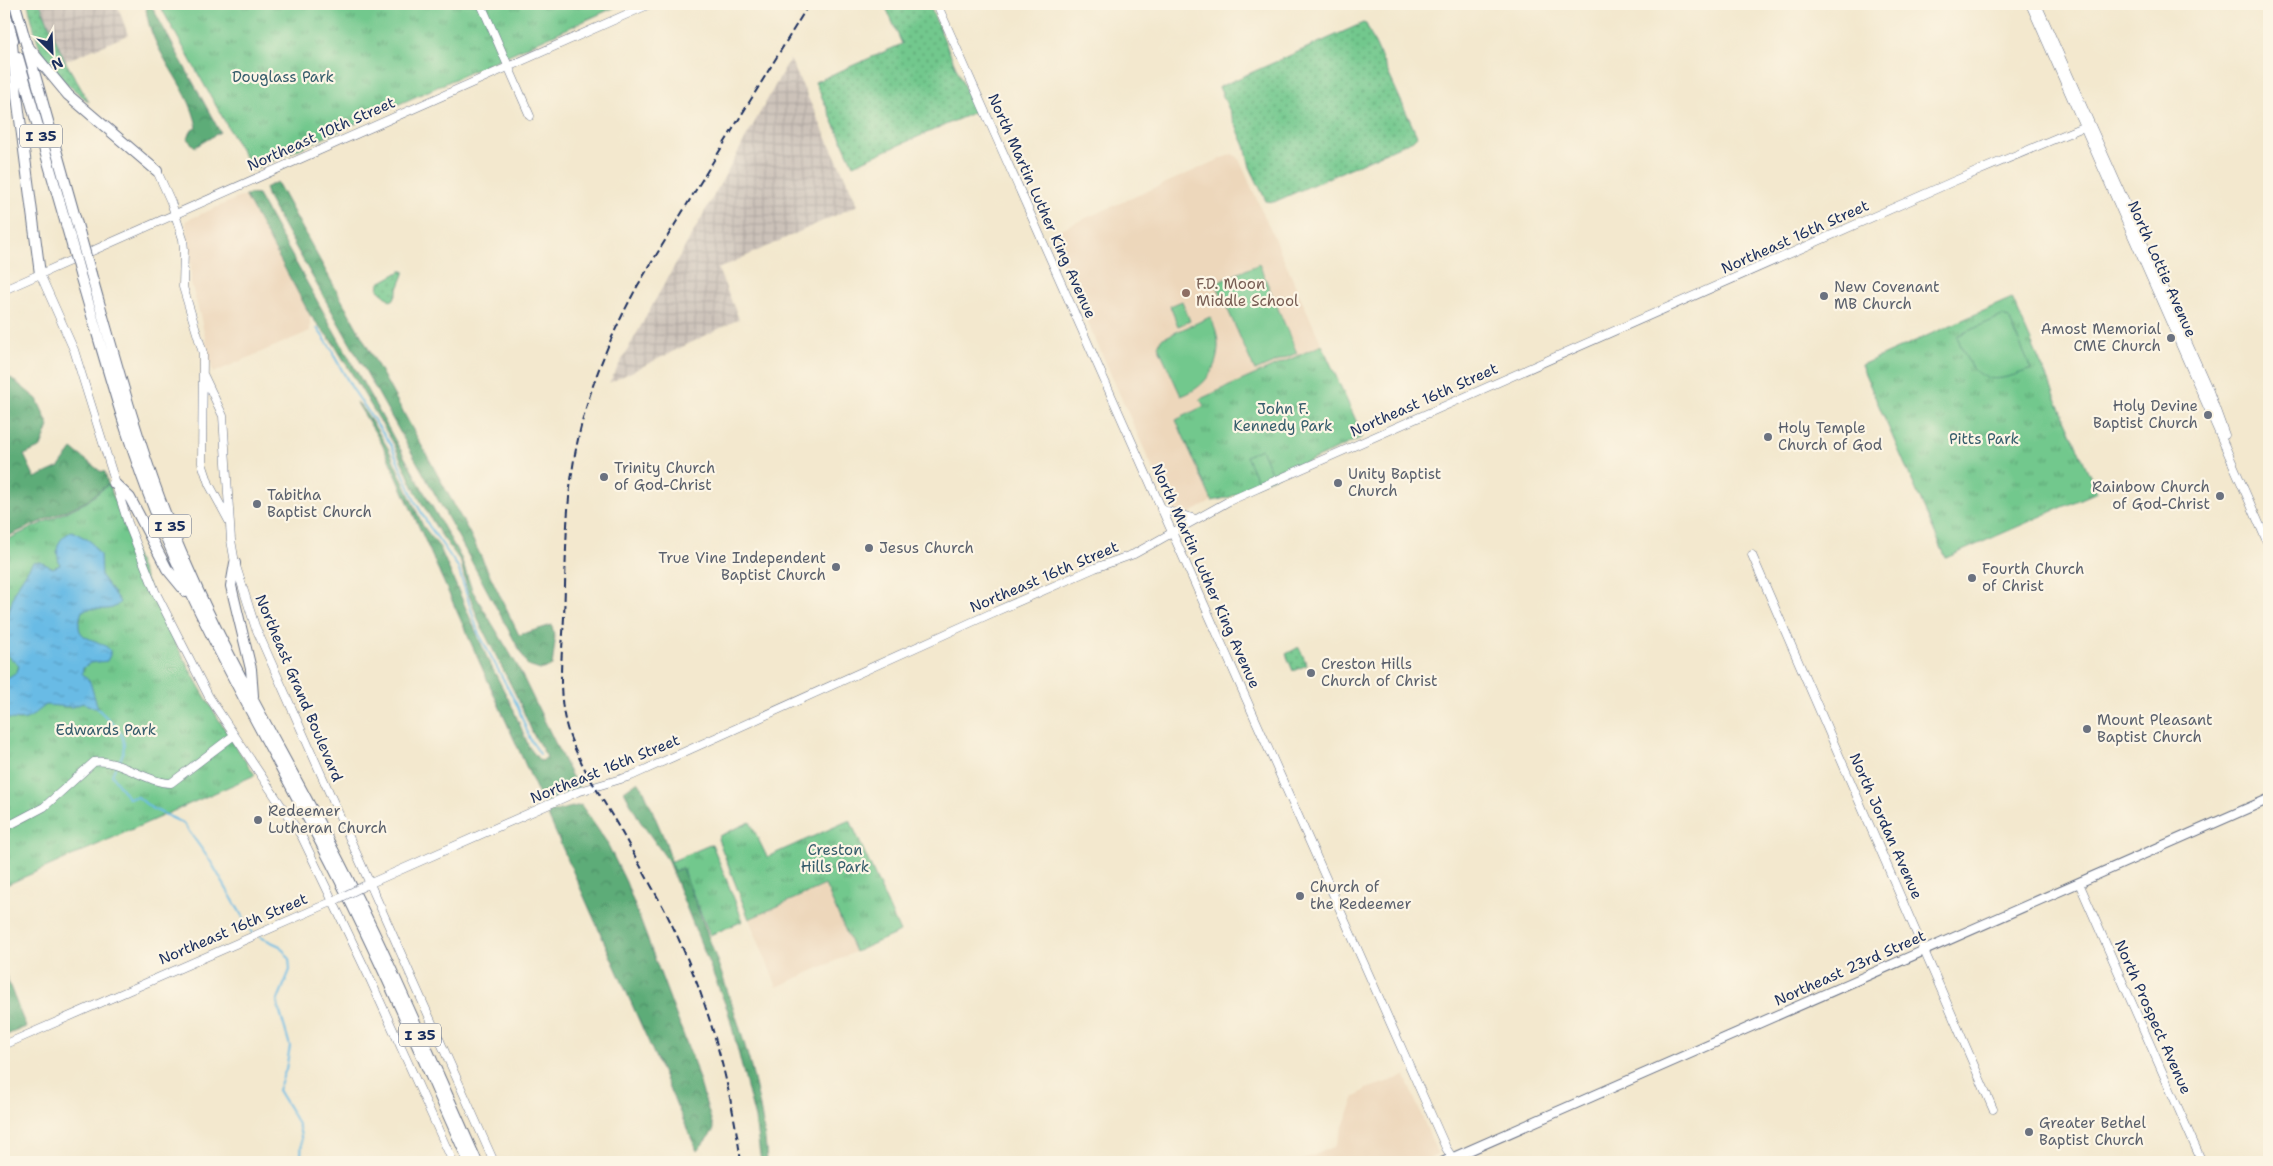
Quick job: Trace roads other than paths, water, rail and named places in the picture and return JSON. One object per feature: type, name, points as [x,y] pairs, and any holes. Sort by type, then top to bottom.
[{"type":"highway","name":"I 35","points":[[14,4],[26,44],[117,400],[146,487],[194,602],[363,927],[469,1162]]},
{"type":"highway","name":"I 35","points":[[4,8],[75,237]]},
{"type":"highway","points":[[11,34],[16,96],[40,274]]},
{"type":"highway","points":[[26,44],[68,95],[157,172]]},
{"type":"highway","name":"I 35","points":[[86,276],[137,434],[169,522],[205,605],[351,887],[391,970],[477,1162]]},
{"type":"highway","points":[[114,483],[130,498],[166,569],[194,602]]},
{"type":"highway","points":[[235,563],[232,586],[251,669],[254,700]]},
{"type":"main road","points":[[481,4],[530,116]]},
{"type":"main road","name":"Northeast 10th Street","points":[[4,290],[650,4]]},
{"type":"main road","name":"North Martin Luther King Avenue","points":[[937,4],[1450,1161]]},
{"type":"main road","name":"North Lottie Avenue","points":[[2030,4],[2208,391],[2269,535]]},
{"type":"main road","name":"North Lottie Avenue","points":[[2037,4],[2087,125],[2269,546]]},
{"type":"main road","name":"Northeast 16th Street","points":[[4,1045],[336,900],[576,792],[622,779],[662,763],[992,613],[1095,568],[1134,554],[1229,501],[2087,125]]},
{"type":"main road","name":"Northeast Grand Boulevard","points":[[157,172],[175,214],[184,250],[183,287],[201,342],[204,376],[201,401],[202,463],[209,484],[229,521]]},
{"type":"main road","points":[[40,274],[80,367],[114,483],[155,592],[191,666],[233,736],[302,837],[336,900],[452,1162]]},
{"type":"main road","name":"Northeast Grand Boulevard","points":[[204,376],[220,406],[225,426],[229,521],[235,563],[259,636],[367,885],[494,1162]]},
{"type":"main road","points":[[1162,509],[1196,519]]},
{"type":"main road","name":"North Jordan Avenue","points":[[1752,555],[1993,1109]]},
{"type":"main road","points":[[4,828],[44,807],[88,766],[100,761],[162,783],[172,783],[233,736]]},
{"type":"main road","name":"Northeast 23rd Street","points":[[1450,1161],[2269,800]]},
{"type":"main road","name":"North Prospect Avenue","points":[[2079,883],[2202,1162]]},
{"type":"water","points":[[72,531],[90,541],[100,555],[101,576],[120,602],[112,608],[82,611],[79,622],[79,629],[82,634],[110,650],[107,661],[90,663],[83,668],[82,673],[90,682],[98,709],[83,703],[72,707],[46,705],[28,718],[19,720],[4,718],[4,680],[17,672],[19,666],[4,652],[4,616],[8,615],[15,590],[33,562],[40,562],[53,568],[60,565],[58,545]]},
{"type":"waterway","points":[[317,328],[333,351],[352,388],[391,445],[415,501],[429,526],[458,567],[478,632],[517,705],[530,739],[540,754]]},
{"type":"waterway","points":[[98,709],[116,727],[123,739],[124,747],[118,764]]},
{"type":"waterway","points":[[115,768],[112,775],[128,798],[138,797],[151,808],[183,823],[211,862],[252,933]]},
{"type":"waterway","points":[[260,937],[280,946],[289,958],[290,970],[277,1002],[290,1046],[286,1069],[278,1090],[298,1124],[301,1140],[300,1162]]},
{"type":"railway","points":[[741,1162],[730,1096],[722,1063],[713,1030],[690,966],[662,905],[579,758],[566,723],[561,693],[561,663],[567,527],[576,448],[588,400],[615,330],[638,285],[809,4]]},
{"type":"place","name":"F.D. Moon Middle School","points":[[1186,293]]},
{"type":"place","name":"New Covenant MB Church","points":[[1824,296]]},
{"type":"place","name":"Amost Memorial CME Church","points":[[2171,338]]},
{"type":"place","name":"Holy Devine Baptist Church","points":[[2208,415]]},
{"type":"place","name":"Holy Temple Church of God","points":[[1768,437]]},
{"type":"place","name":"Trinity Church of God-Christ","points":[[604,477]]},
{"type":"place","name":"Unity Baptist Church","points":[[1338,483]]},
{"type":"place","name":"Rainbow Church of God-Christ","points":[[2220,496]]},
{"type":"place","name":"Tabitha Baptist Church","points":[[257,504]]},
{"type":"place","name":"Jesus Church","points":[[869,548]]},
{"type":"place","name":"True Vine Independent Baptist Church","points":[[836,567]]},
{"type":"place","name":"Fourth Church of Christ","points":[[1972,578]]},
{"type":"place","name":"Creston Hills Church of Christ","points":[[1311,673]]},
{"type":"place","name":"Mount Pleasant Baptist Church","points":[[2087,729]]},
{"type":"place","name":"Redeemer Lutheran Church","points":[[258,820]]},
{"type":"place","name":"Church of the Redeemer","points":[[1300,896]]},
{"type":"place","name":"Greater Bethel Baptist Church","points":[[2029,1132]]},
{"type":"park label","name":"Douglass Park","points":[[283,77]]},
{"type":"park label","name":"John F. Kennedy Park","points":[[1283,418]]},
{"type":"park label","name":"Pitts Park","points":[[1984,439]]},
{"type":"park label","name":"Edwards Park","points":[[106,730]]},
{"type":"park label","name":"Creston Hills Park","points":[[835,858]]}]
